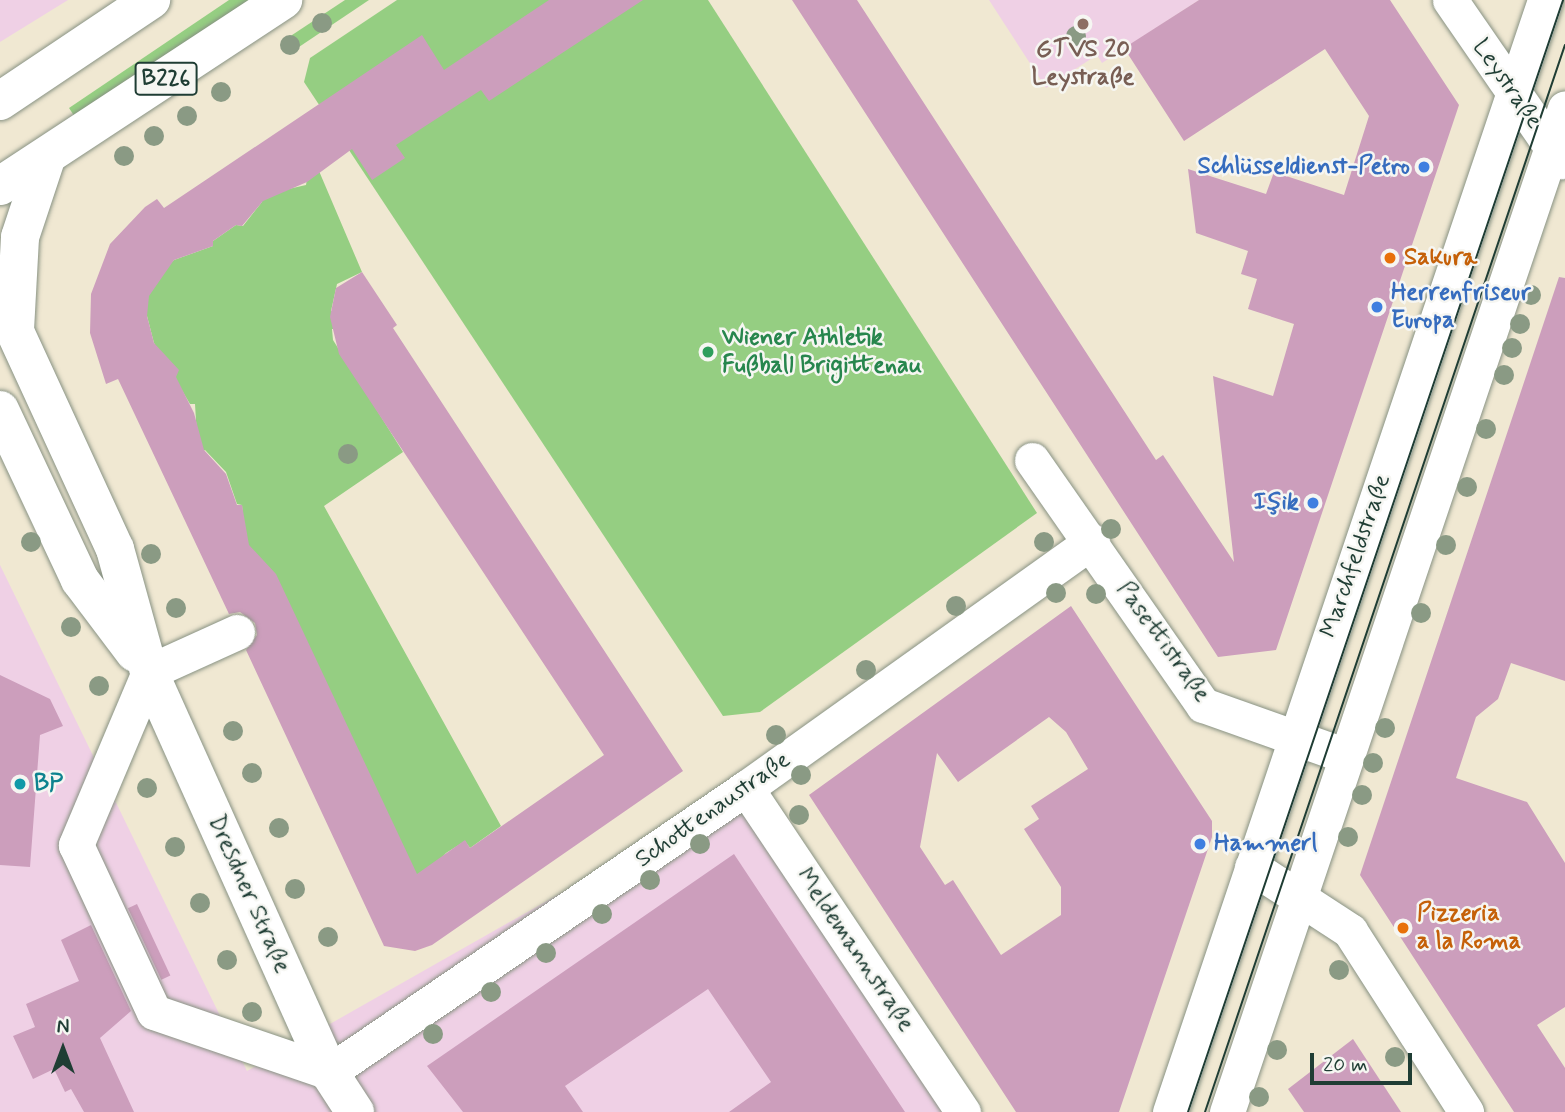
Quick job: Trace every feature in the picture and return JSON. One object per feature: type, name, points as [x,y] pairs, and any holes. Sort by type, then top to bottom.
[{"type":"main road","points":[[0,102],[16,82],[151,0]]},
{"type":"main road","name":"B226","points":[[0,187],[283,0]]},
{"type":"main road","points":[[7,315],[20,237],[47,156]]},
{"type":"main road","name":"Dresdner Straße","points":[[7,315],[115,549],[149,672],[329,1072],[355,1112]]},
{"type":"main road","name":"Dresdner Straße","points":[[0,410],[80,580],[149,672]]},
{"type":"street","name":"Leystraße","points":[[1450,0],[1558,157]]},
{"type":"street","name":"Marchfeldstraße","points":[[1170,1112],[1294,738],[1515,96],[1545,0]]},
{"type":"street","points":[[1227,1112],[1346,756],[1558,157],[1565,108]]},
{"type":"street","name":"Pasettistraße","points":[[1032,460],[1092,541],[1203,705],[1346,756]]},
{"type":"street","name":"Schottenaustraße","points":[[329,1072],[746,788],[1092,541]]},
{"type":"street","points":[[237,632],[149,672],[76,845],[154,1012],[329,1072]]},
{"type":"street","name":"Meldemannstraße","points":[[746,788],[963,1112]]},
{"type":"street","points":[[1252,867],[1350,931],[1466,1112]]},
{"type":"shaded area","points":[[0,0],[68,0],[0,42]]},
{"type":"shaded area","name":"GTVS 20 Leystraße","points":[[989,0],[1199,0],[1102,63],[1097,55],[1046,88]]},
{"type":"shaded area","points":[[0,565],[247,1071],[746,788],[958,1112],[0,1112]]},
{"type":"green space","points":[[229,0],[250,0],[75,117],[69,108]]},
{"type":"green space","points":[[345,0],[369,0],[290,53],[283,41]]},
{"type":"green space","name":"Wiener Athletik Fußball Brigittenau","points":[[397,0],[708,0],[1037,513],[760,712],[723,716],[304,82],[310,58]]},
{"type":"green space","points":[[319,171],[362,272],[337,284],[331,311],[341,314],[338,329],[332,329],[333,340],[403,452],[324,506],[501,826],[470,848],[465,841],[446,853],[420,882],[246,555],[242,505],[237,504],[226,472],[205,450],[198,454],[195,404],[190,404],[154,343],[147,316],[144,285],[174,260],[213,246],[213,241],[236,225],[243,226],[262,202],[258,196],[306,185],[307,179]]},
{"type":"building","points":[[549,0],[643,0],[489,101],[481,90],[396,145],[405,158],[372,180],[352,149],[307,182],[263,201],[242,226],[236,225],[213,241],[213,246],[174,260],[149,296],[147,316],[154,343],[179,370],[176,377],[194,413],[204,450],[226,474],[237,505],[242,505],[249,545],[276,574],[417,874],[465,840],[470,848],[604,755],[339,354],[330,317],[336,288],[362,272],[397,325],[393,328],[683,771],[432,945],[415,951],[384,946],[246,650],[257,635],[255,623],[240,612],[229,614],[118,379],[106,384],[90,333],[91,294],[110,244],[145,207],[157,199],[164,208],[422,35],[444,70]]},
{"type":"building","points":[[792,0],[857,0],[1156,460],[1163,455],[1234,562],[1213,376],[1273,396],[1294,324],[1248,309],[1257,279],[1241,274],[1248,251],[1196,233],[1188,169],[1266,194],[1274,172],[1344,195],[1369,116],[1325,49],[1184,141],[1124,48],[1199,0],[1390,0],[1459,105],[1276,650],[1218,657]]},
{"type":"building","points":[[1559,277],[1565,278],[1565,681],[1511,663],[1498,699],[1476,717],[1456,778],[1527,802],[1565,863],[1565,1007],[1537,1025],[1565,1068],[1565,1112],[1514,1112],[1360,875]]},
{"type":"building","points":[[1071,606],[1212,821],[1212,837],[1119,1112],[1016,1112],[809,795]],"holes":[[[1049,717],[1066,732],[1088,769],[1031,806],[1039,819],[1024,829],[1061,887],[1061,915],[1001,955],[953,880],[945,885],[920,847],[937,753],[958,782]]]},
{"type":"building","name":"BP","points":[[0,675],[50,699],[63,726],[40,735],[30,867],[0,865]]},
{"type":"building","points":[[734,854],[905,1112],[729,1112],[771,1082],[708,989],[565,1086],[583,1112],[463,1112],[427,1066]]},
{"type":"building","points":[[137,904],[170,976],[161,980],[128,908]]},
{"type":"building","points":[[91,925],[131,1011],[100,1038],[134,1112],[84,1112],[71,1089],[65,1092],[54,1069],[33,1079],[13,1036],[35,1027],[26,1004],[79,981],[61,940]]},
{"type":"building","points":[[1353,1039],[1401,1112],[1304,1112],[1288,1089]]},
{"type":"tram line","points":[[1188,1112],[1563,0]]},
{"type":"tram line","points":[[1205,1112],[1565,45]]},
{"type":"place","name":"GTVS 20 Leystraße","points":[[1083,24]]},
{"type":"place","name":"Schlüsseldienst-Petro","points":[[1424,167]]},
{"type":"place","name":"Sakura","points":[[1390,258]]},
{"type":"place","name":"Herrenfriseur Europa","points":[[1377,307]]},
{"type":"place","name":"Wiener Athletik Fußball Brigittenau","points":[[708,352]]},
{"type":"place","name":"Işik","points":[[1313,503]]},
{"type":"place","name":"BP","points":[[20,784]]},
{"type":"place","name":"Hammerl","points":[[1200,844]]},
{"type":"place","name":"Pizzeria a la Roma","points":[[1403,928]]}]
